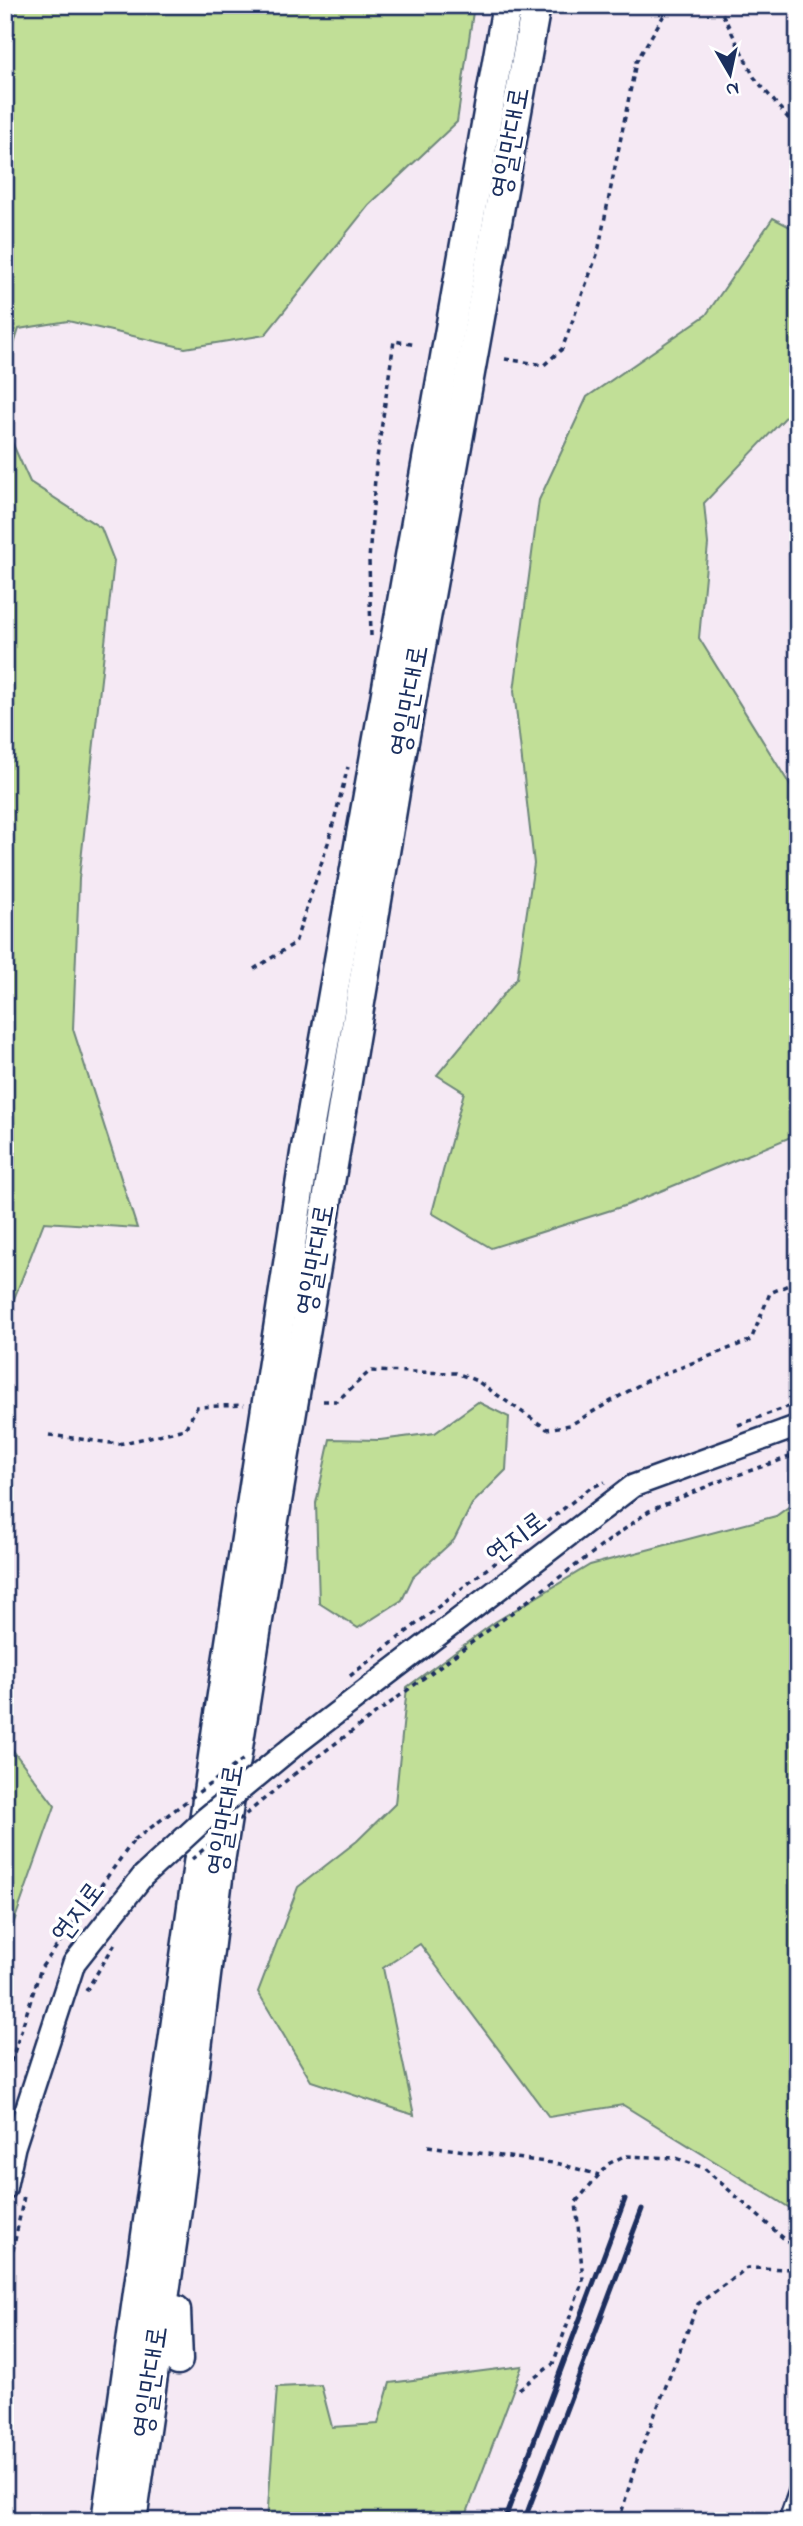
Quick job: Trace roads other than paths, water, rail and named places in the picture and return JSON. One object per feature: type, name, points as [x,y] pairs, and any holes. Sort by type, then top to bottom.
[{"type":"highway","name":"영일만대로","points":[[106,2521],[218,1721],[305,1153],[507,5]]},
{"type":"highway","name":"영일만대로","points":[[132,2521],[184,2155],[219,1862],[397,780],[536,5]]},
{"type":"highway","points":[[105,2383],[136,2230],[160,2135]]},
{"type":"highway","points":[[178,2360],[176,2319],[182,2256],[184,2155]]},
{"type":"main road","name":"연지로","points":[[15,2188],[14,2147],[74,1963],[143,1876],[206,1818],[296,1744],[633,1486],[798,1426]]},
{"type":"street","points":[[787,2521],[798,2490]]},
{"type":"railway","points":[[504,2521],[625,2199]]},
{"type":"railway","points":[[524,2521],[642,2209]]}]
